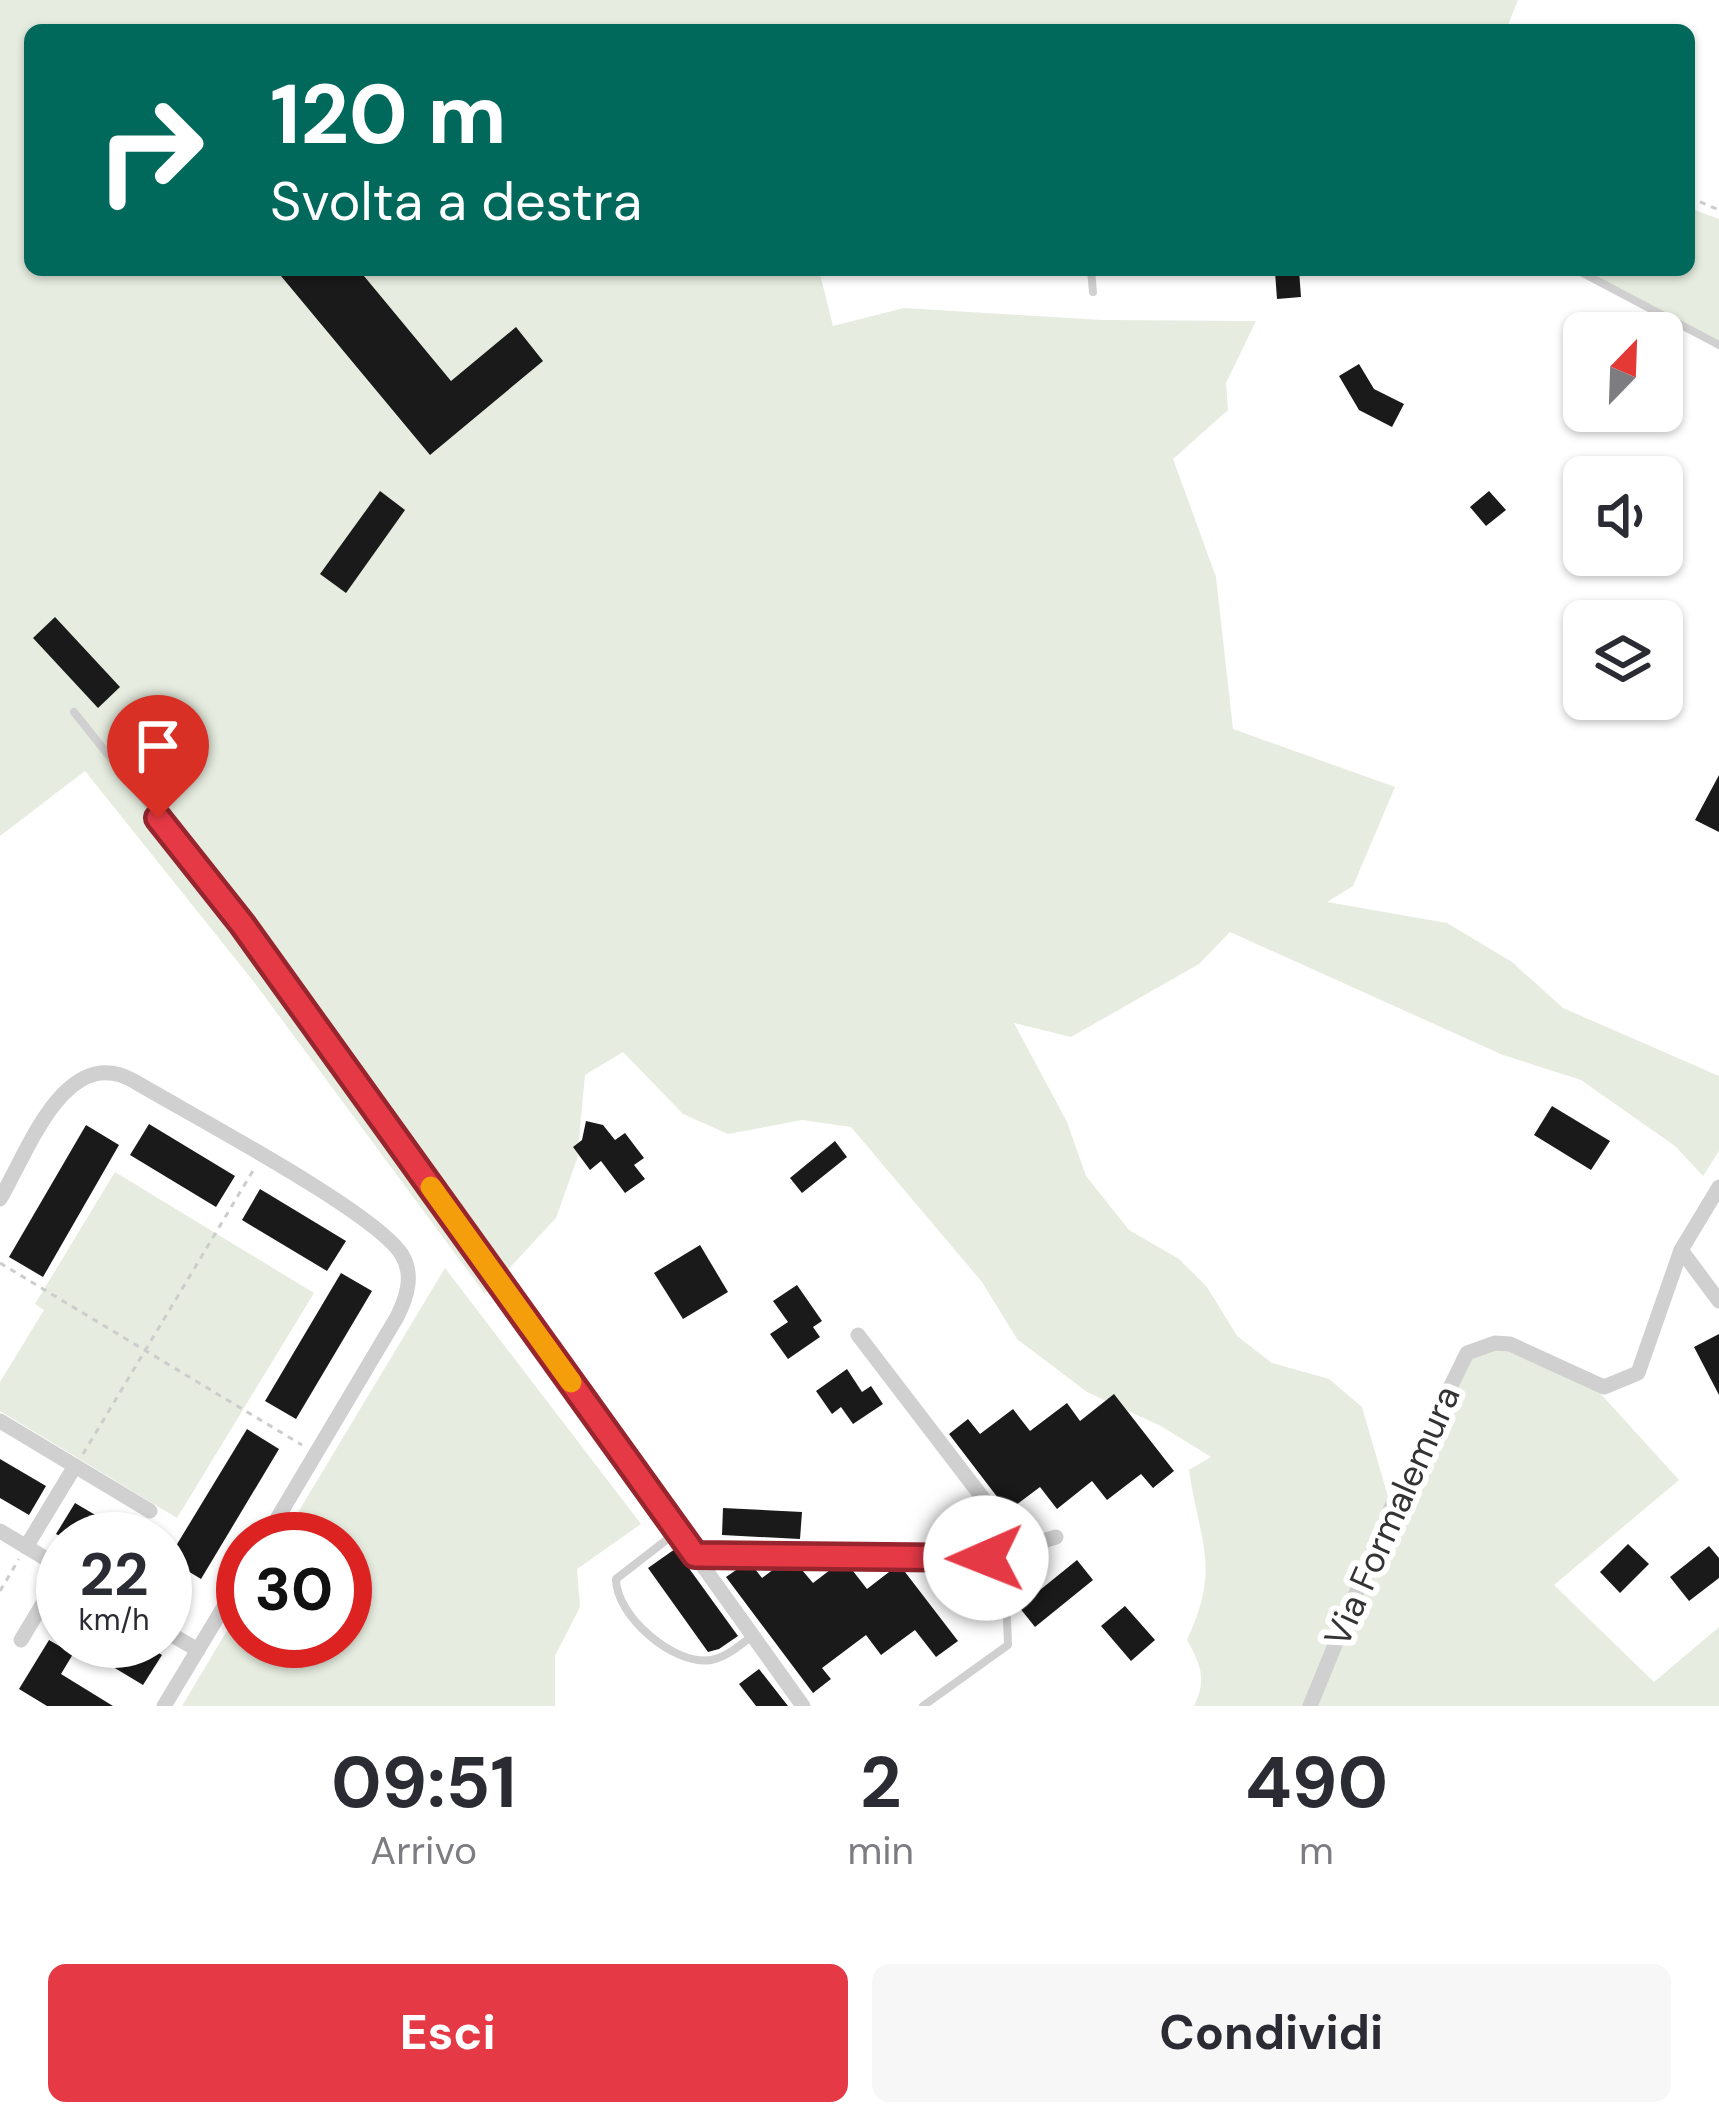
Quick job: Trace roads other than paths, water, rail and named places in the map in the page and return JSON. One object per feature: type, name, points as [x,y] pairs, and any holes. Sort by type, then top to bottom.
[{"type":"street","points":[[0,1199],[67,1089],[99,1070],[134,1081],[377,1229],[407,1268],[408,1289],[394,1325],[281,1512]]},
{"type":"street","name":"Via Formalemura","points":[[1310,1706],[1390,1508],[1467,1353],[1495,1342],[1510,1344],[1590,1382],[1617,1384],[1638,1372],[1681,1250],[1719,1187]]},
{"type":"street","points":[[1681,1250],[1719,1301]]},
{"type":"street","points":[[858,1335],[1021,1547]]},
{"type":"street","points":[[0,1421],[150,1511]]},
{"type":"street","points":[[26,1547],[75,1466]]},
{"type":"street","points":[[0,1531],[36,1553]]},
{"type":"street","points":[[695,1555],[986,1558],[1056,1537]]},
{"type":"street","points":[[695,1555],[803,1706]]},
{"type":"street","points":[[21,1640],[36,1615]]},
{"type":"street","points":[[164,1706],[216,1620]]},
{"type":"street","points":[[192,1646],[198,1650]]},
{"type":"lane","points":[[1092,276],[1094,292]]},
{"type":"lane","points":[[1588,276],[1719,345]]},
{"type":"lane","points":[[74,712],[242,924],[695,1555]]},
{"type":"lane","points":[[678,1531],[624,1571],[616,1590],[643,1627],[667,1649],[686,1658],[706,1661],[724,1656],[753,1636]]},
{"type":"lane","points":[[923,1706],[1008,1645],[1007,1618],[986,1558]]}]
